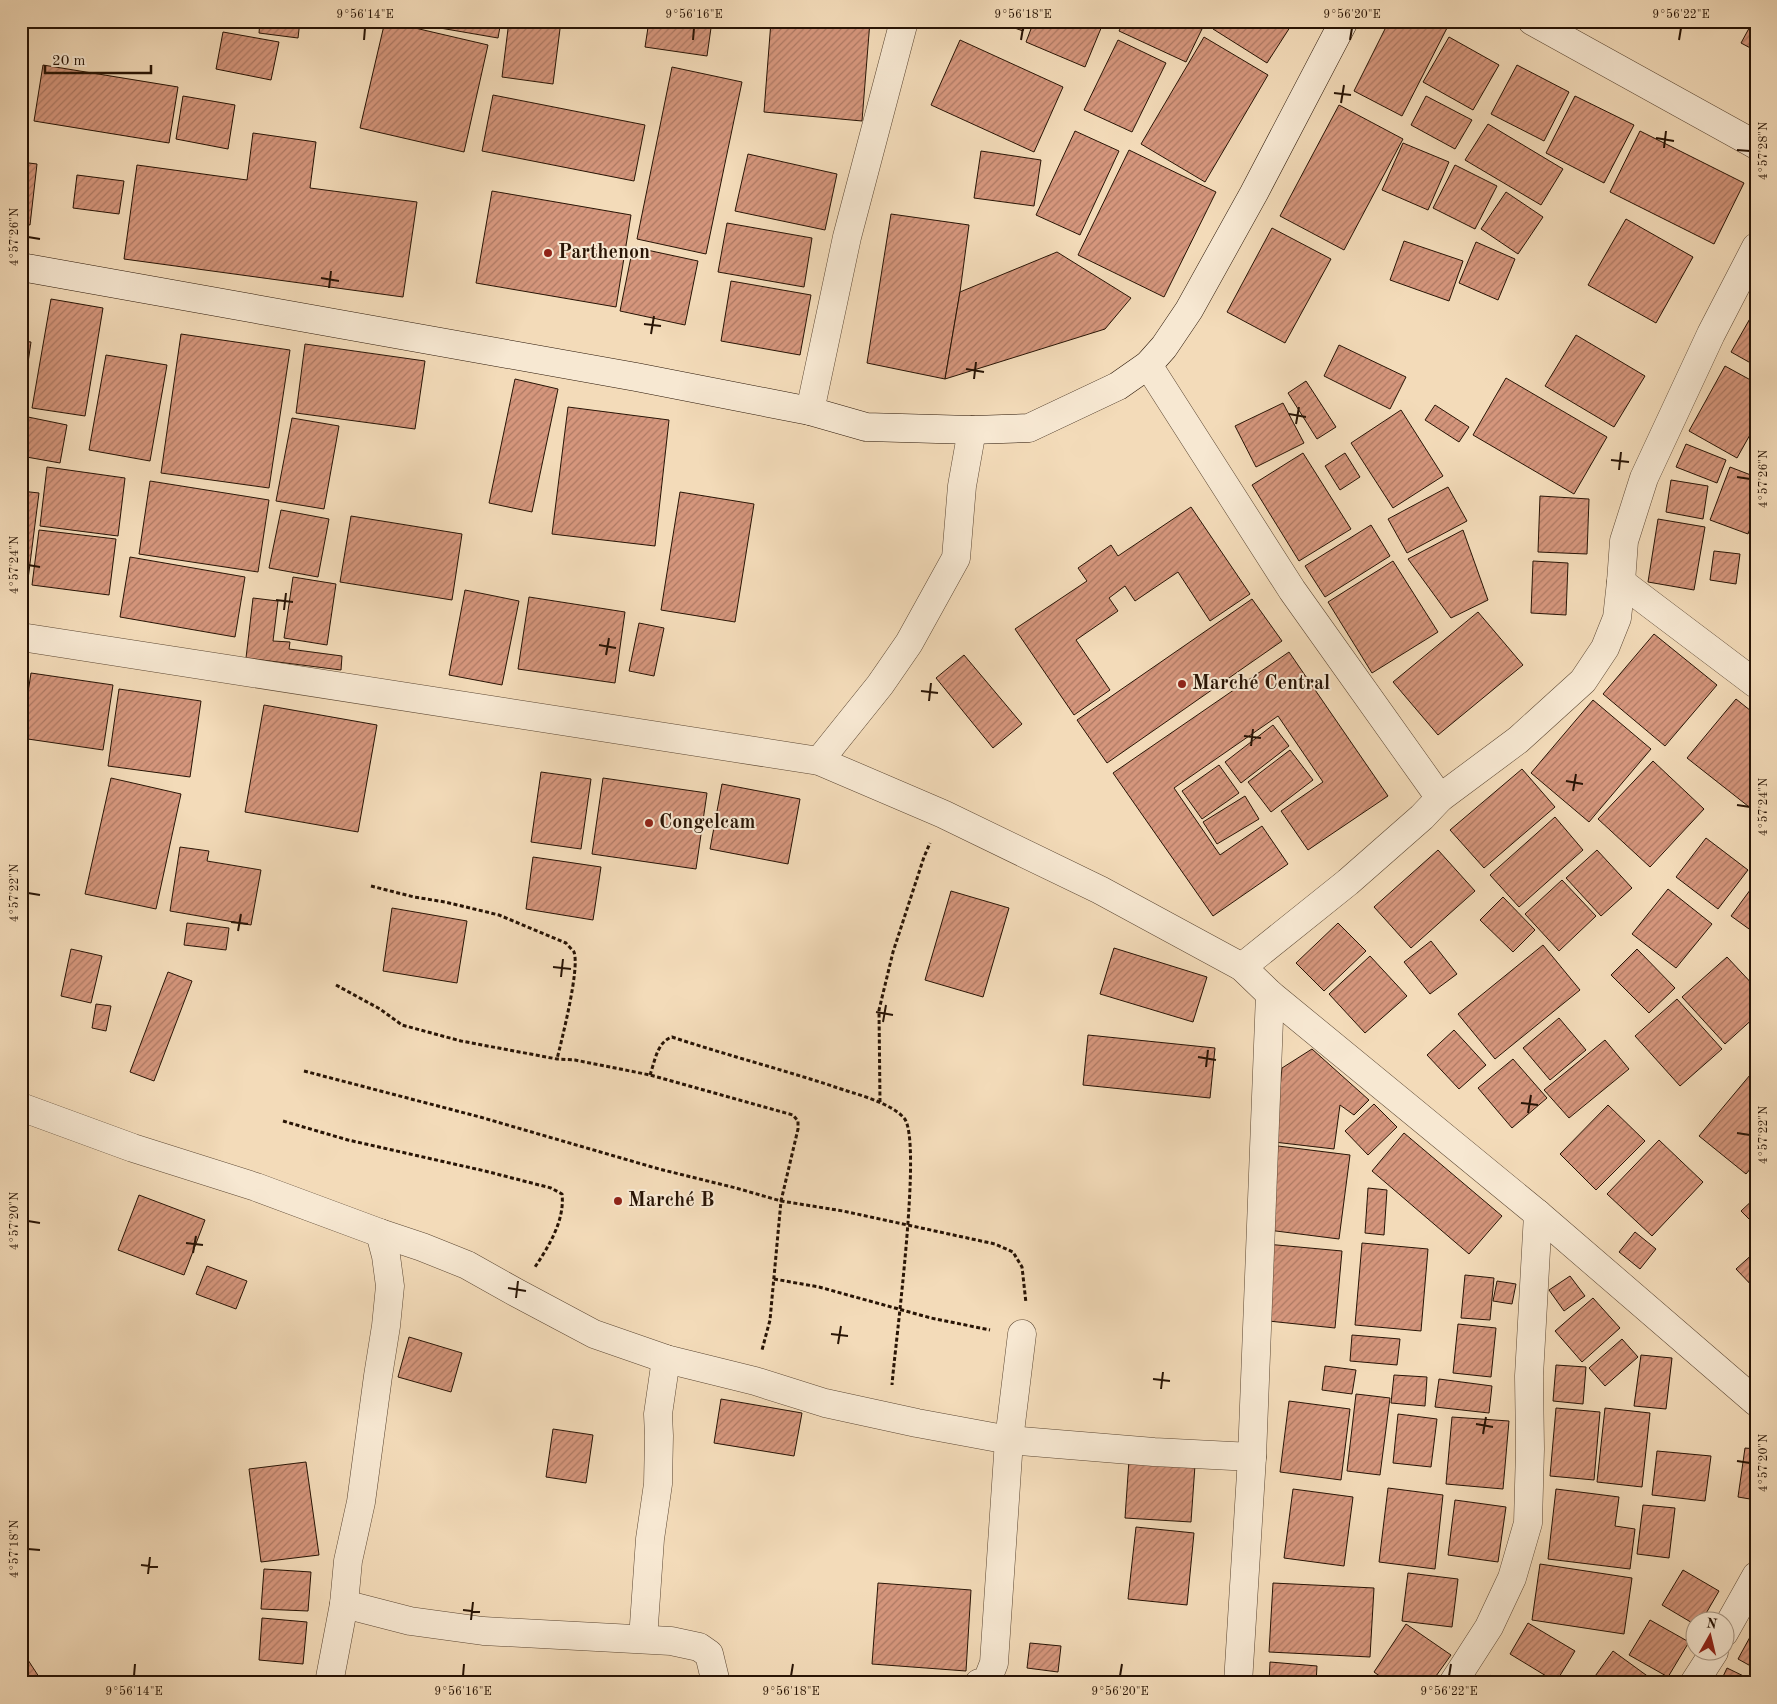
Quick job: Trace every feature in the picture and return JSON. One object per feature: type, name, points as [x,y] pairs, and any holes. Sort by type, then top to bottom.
[{"type":"street","points":[[810,411],[847,237],[904,21]]},
{"type":"street","points":[[21,267],[627,375],[810,411],[866,427],[972,430],[1029,428],[1118,386],[1148,365],[1164,347],[1189,310],[1254,193],[1344,21]]},
{"type":"street","points":[[1532,21],[1756,146]]},
{"type":"street","points":[[1242,967],[1348,882],[1422,817],[1440,798],[1518,740],[1583,681],[1604,648],[1617,618],[1622,582],[1624,541],[1644,478],[1711,334],[1756,247]]},
{"type":"street","points":[[1148,365],[1292,590],[1440,798]]},
{"type":"street","points":[[819,760],[880,685],[909,643],[956,558],[962,486],[972,430]]},
{"type":"street","points":[[1622,582],[1756,684]]},
{"type":"street","points":[[21,637],[819,760],[943,814],[1100,890],[1242,967],[1270,994],[1751,1391]]},
{"type":"street","points":[[1238,1683],[1252,1457],[1270,994]]},
{"type":"street","points":[[21,1107],[133,1148],[256,1187],[380,1234],[422,1246],[467,1265],[517,1294],[594,1334],[666,1359],[755,1381],[825,1403],[1008,1440],[1252,1457]]},
{"type":"street","points":[[1453,1683],[1490,1627],[1512,1578],[1528,1523],[1530,1376],[1538,1214]]},
{"type":"street","points":[[329,1683],[344,1604],[348,1561],[361,1502],[386,1326],[390,1286],[386,1256],[380,1234]]},
{"type":"street","points":[[979,1683],[987,1681],[994,1663],[1008,1440],[1022,1334]]},
{"type":"street","points":[[643,1639],[650,1539],[658,1484],[658,1414],[666,1359]]},
{"type":"street","points":[[1734,1615],[1756,1576]]},
{"type":"street","points":[[344,1604],[410,1621],[483,1631],[671,1641],[699,1647],[708,1654],[716,1683]]},
{"type":"street","points":[[1694,1683],[1708,1662]]},
{"type":"path","points":[[880,1102],[879,1010],[893,952],[921,865],[943,814]]},
{"type":"path","points":[[371,886],[499,915],[566,943],[574,951],[576,970],[557,1059]]},
{"type":"path","points":[[336,985],[380,1009],[402,1025],[462,1041],[650,1075],[793,1115],[798,1121],[798,1129],[781,1201],[770,1320],[755,1381]]},
{"type":"path","points":[[650,1075],[660,1046],[665,1040],[672,1037],[784,1070],[880,1102],[904,1118],[910,1134],[908,1225],[891,1390],[885,1416]]},
{"type":"path","points":[[304,1070],[781,1201],[843,1211],[995,1244],[1013,1252],[1022,1266],[1026,1301],[1022,1334],[974,1328],[819,1287],[774,1279]]},
{"type":"path","points":[[283,1121],[348,1140],[551,1188],[562,1194],[564,1206],[555,1232],[517,1294]]},
{"type":"building","points":[[260,21],[300,21],[298,38],[259,33]]},
{"type":"building","points":[[385,21],[488,45],[464,152],[360,128]]},
{"type":"building","points":[[441,21],[501,21],[498,38],[440,28]]},
{"type":"building","points":[[509,21],[561,21],[553,84],[502,77]]},
{"type":"building","points":[[649,21],[712,21],[707,56],[645,47]]},
{"type":"building","points":[[771,21],[870,21],[862,121],[764,112]]},
{"type":"building","points":[[995,21],[1027,21],[1023,31]]},
{"type":"building","points":[[1034,21],[1104,21],[1085,67],[1026,42]]},
{"type":"building","points":[[1124,21],[1186,21],[1202,29],[1186,62],[1119,31]]},
{"type":"building","points":[[1218,21],[1294,21],[1267,63],[1213,29]]},
{"type":"building","points":[[1389,21],[1434,21],[1447,28],[1402,116],[1354,91]]},
{"type":"building","points":[[1753,21],[1756,21],[1756,51],[1741,43]]},
{"type":"building","points":[[223,32],[279,42],[271,80],[216,69]]},
{"type":"building","points":[[1204,37],[1268,75],[1205,182],[1141,144]]},
{"type":"building","points":[[1449,37],[1499,65],[1473,110],[1423,82]]},
{"type":"building","points":[[960,40],[1063,87],[1034,152],[931,105]]},
{"type":"building","points":[[1118,40],[1166,63],[1132,132],[1084,110]]},
{"type":"building","points":[[43,65],[178,87],[169,143],[34,121]]},
{"type":"building","points":[[1517,65],[1569,92],[1544,141],[1491,114]]},
{"type":"building","points":[[672,67],[742,82],[706,254],[637,239]]},
{"type":"building","points":[[493,95],[645,125],[634,181],[482,151]]},
{"type":"building","points":[[183,96],[235,105],[228,149],[176,139]]},
{"type":"building","points":[[1426,96],[1472,120],[1455,149],[1411,125]]},
{"type":"building","points":[[1575,96],[1634,125],[1604,183],[1546,153]]},
{"type":"building","points":[[1339,105],[1403,139],[1344,250],[1280,216]]},
{"type":"building","points":[[1488,124],[1563,169],[1541,205],[1465,160]]},
{"type":"building","points":[[1075,131],[1119,151],[1080,235],[1036,215]]},
{"type":"building","points":[[1640,131],[1744,183],[1714,244],[1610,192]]},
{"type":"building","points":[[253,133],[316,142],[310,188],[417,202],[403,297],[124,259],[137,165],[247,180]]},
{"type":"building","points":[[1403,143],[1449,162],[1428,210],[1382,190]]},
{"type":"building","points":[[1129,150],[1216,192],[1164,297],[1078,255]]},
{"type":"building","points":[[981,151],[1041,160],[1034,206],[974,198]]},
{"type":"building","points":[[748,154],[837,174],[825,230],[735,211]]},
{"type":"building","points":[[21,162],[37,164],[30,225],[21,224]]},
{"type":"building","points":[[1455,165],[1497,186],[1475,229],[1433,208]]},
{"type":"building","points":[[77,175],[124,181],[119,214],[73,208]]},
{"type":"building","points":[[492,191],[631,215],[616,307],[476,283]]},
{"type":"building","points":[[1506,192],[1543,217],[1518,254],[1481,229]]},
{"type":"building","points":[[891,214],[969,225],[945,379],[867,363]]},
{"type":"building","points":[[1626,219],[1693,257],[1656,323],[1588,285]]},
{"type":"building","points":[[727,223],[812,238],[804,287],[718,272]]},
{"type":"building","points":[[1272,228],[1331,259],[1285,343],[1227,312]]},
{"type":"building","points":[[1404,241],[1463,261],[1449,301],[1390,280]]},
{"type":"building","points":[[1476,242],[1515,259],[1498,300],[1459,283]]},
{"type":"building","points":[[633,247],[698,261],[685,325],[620,311]]},
{"type":"building","points":[[1057,252],[1131,298],[1105,329],[945,379],[960,292]]},
{"type":"building","points":[[731,281],[811,295],[800,355],[721,341]]},
{"type":"building","points":[[51,299],[103,308],[85,416],[32,408]]},
{"type":"building","points":[[1756,308],[1756,366],[1731,352]]},
{"type":"building","points":[[181,334],[290,350],[269,488],[161,473]]},
{"type":"building","points":[[1576,335],[1645,376],[1614,427],[1545,386]]},
{"type":"building","points":[[21,341],[31,342],[24,390],[21,389]]},
{"type":"building","points":[[305,344],[425,361],[415,429],[296,413]]},
{"type":"building","points":[[1339,345],[1406,377],[1390,409],[1324,376]]},
{"type":"building","points":[[106,355],[167,365],[150,461],[89,450]]},
{"type":"building","points":[[1725,366],[1756,383],[1756,424],[1737,458],[1689,431]]},
{"type":"building","points":[[1506,378],[1607,437],[1574,494],[1473,435]]},
{"type":"building","points":[[515,379],[558,389],[532,512],[489,503]]},
{"type":"building","points":[[1306,381],[1336,427],[1317,439],[1288,393]]},
{"type":"building","points":[[1283,403],[1304,443],[1256,467],[1235,426]]},
{"type":"building","points":[[1435,405],[1469,427],[1459,442],[1425,420]]},
{"type":"building","points":[[568,407],[669,420],[655,546],[552,534]]},
{"type":"building","points":[[1401,410],[1443,476],[1393,508],[1351,443]]},
{"type":"building","points":[[28,417],[67,425],[60,463],[21,456]]},
{"type":"building","points":[[292,418],[339,426],[324,509],[276,501]]},
{"type":"building","points":[[1686,444],[1726,460],[1717,483],[1676,467]]},
{"type":"building","points":[[1303,453],[1351,529],[1299,561],[1252,485]]},
{"type":"building","points":[[1345,453],[1360,477],[1340,490],[1325,466]]},
{"type":"building","points":[[47,467],[125,478],[118,536],[40,526]]},
{"type":"building","points":[[1730,467],[1756,477],[1756,513],[1748,534],[1710,520]]},
{"type":"building","points":[[1671,480],[1708,486],[1703,519],[1666,512]]},
{"type":"building","points":[[150,481],[269,500],[258,572],[139,554]]},
{"type":"building","points":[[1448,487],[1467,521],[1407,553],[1388,519]]},
{"type":"building","points":[[21,491],[39,493],[26,595],[21,595]]},
{"type":"building","points":[[680,492],[754,504],[735,622],[661,610]]},
{"type":"building","points":[[1540,496],[1589,499],[1587,554],[1538,552]]},
{"type":"building","points":[[1191,507],[1250,594],[1210,621],[1178,572],[1135,601],[1125,586],[1109,598],[1118,611],[1076,640],[1110,690],[1074,715],[1015,629],[1087,581],[1078,568],[1111,545],[1118,556]]},
{"type":"building","points":[[281,510],[329,519],[318,577],[269,568]]},
{"type":"building","points":[[351,516],[462,534],[452,600],[340,582]]},
{"type":"building","points":[[1658,519],[1705,527],[1694,590],[1648,582]]},
{"type":"building","points":[[1371,525],[1390,556],[1325,597],[1305,566]]},
{"type":"building","points":[[39,530],[116,539],[109,595],[32,585]]},
{"type":"building","points":[[1463,530],[1488,600],[1451,618],[1408,559]]},
{"type":"building","points":[[1714,551],[1740,554],[1736,584],[1710,580]]},
{"type":"building","points":[[130,557],[245,577],[235,637],[120,617]]},
{"type":"building","points":[[1393,561],[1438,632],[1372,673],[1328,602]]},
{"type":"building","points":[[1533,561],[1568,563],[1566,615],[1531,613]]},
{"type":"building","points":[[293,577],[336,584],[327,645],[284,638]]},
{"type":"building","points":[[465,590],[519,601],[502,685],[449,675]]},
{"type":"building","points":[[529,597],[625,612],[615,683],[518,669]]},
{"type":"building","points":[[253,598],[278,601],[273,641],[290,642],[289,649],[342,656],[341,670],[246,658]]},
{"type":"building","points":[[1252,599],[1282,641],[1107,763],[1077,720]]},
{"type":"building","points":[[1478,612],[1523,665],[1438,735],[1393,682]]},
{"type":"building","points":[[1756,620],[1756,650],[1751,649]]},
{"type":"building","points":[[639,623],[664,628],[654,676],[629,671]]},
{"type":"building","points":[[1654,634],[1717,685],[1665,746],[1603,694]]},
{"type":"building","points":[[1289,652],[1388,796],[1308,850],[1281,811],[1323,782],[1278,716],[1174,788],[1220,855],[1262,826],[1288,864],[1213,916],[1113,773]]},
{"type":"building","points":[[964,655],[1022,724],[993,748],[936,678]]},
{"type":"building","points":[[31,673],[113,685],[103,750],[21,738]]},
{"type":"building","points":[[119,689],[201,701],[190,777],[108,766]]},
{"type":"building","points":[[1736,699],[1756,715],[1756,807],[1753,810],[1687,758]]},
{"type":"building","points":[[1593,700],[1651,749],[1589,822],[1531,773]]},
{"type":"building","points":[[264,705],[377,725],[358,832],[245,812]]},
{"type":"building","points":[[1273,725],[1289,746],[1241,783],[1225,762]]},
{"type":"building","points":[[1290,750],[1313,780],[1271,812],[1248,782]]},
{"type":"building","points":[[1653,761],[1704,809],[1650,867],[1598,819]]},
{"type":"building","points":[[1219,765],[1239,793],[1202,819],[1182,791]]},
{"type":"building","points":[[1522,769],[1555,807],[1484,868],[1450,830]]},
{"type":"building","points":[[541,772],[591,779],[581,849],[531,842]]},
{"type":"building","points":[[111,778],[181,794],[156,909],[85,894]]},
{"type":"building","name":"Congelcam","points":[[603,778],[707,793],[696,869],[592,854]]},
{"type":"building","points":[[722,784],[800,799],[788,864],[710,849]]},
{"type":"building","points":[[1245,796],[1259,819],[1217,844],[1203,822]]},
{"type":"building","points":[[1555,817],[1583,850],[1519,907],[1490,875]]},
{"type":"building","points":[[1706,838],[1748,870],[1718,909],[1676,877]]},
{"type":"building","points":[[180,847],[209,851],[207,861],[261,870],[251,925],[170,911]]},
{"type":"building","points":[[1438,850],[1475,891],[1411,948],[1374,907]]},
{"type":"building","points":[[1597,850],[1632,888],[1601,916],[1566,878]]},
{"type":"building","points":[[533,857],[601,867],[593,920],[526,909]]},
{"type":"building","points":[[1562,880],[1596,916],[1559,951],[1525,914]]},
{"type":"building","points":[[1756,882],[1756,934],[1731,916]]},
{"type":"building","points":[[1668,889],[1712,924],[1676,968],[1632,934]]},
{"type":"building","points":[[951,891],[1009,908],[983,997],[925,980]]},
{"type":"building","points":[[1503,897],[1535,930],[1513,952],[1480,920]]},
{"type":"building","points":[[392,908],[467,921],[457,983],[383,971]]},
{"type":"building","points":[[187,923],[229,928],[226,950],[184,945]]},
{"type":"building","points":[[1338,923],[1366,951],[1324,991],[1296,963]]},
{"type":"building","points":[[1431,941],[1457,974],[1430,994],[1404,962]]},
{"type":"building","points":[[1543,945],[1580,990],[1495,1059],[1458,1014]]},
{"type":"building","points":[[1114,948],[1207,977],[1193,1022],[1100,994]]},
{"type":"building","points":[[71,949],[102,956],[91,1003],[61,996]]},
{"type":"building","points":[[1637,949],[1675,988],[1649,1013],[1611,975]]},
{"type":"building","points":[[1370,956],[1407,996],[1365,1033],[1329,994]]},
{"type":"building","points":[[1727,957],[1756,988],[1756,1016],[1725,1044],[1682,997]]},
{"type":"building","points":[[168,972],[192,981],[154,1081],[130,1072]]},
{"type":"building","points":[[1677,999],[1722,1049],[1680,1086],[1635,1036]]},
{"type":"building","points":[[96,1004],[111,1006],[106,1031],[92,1028]]},
{"type":"building","points":[[1559,1018],[1586,1050],[1550,1080],[1523,1048]]},
{"type":"building","points":[[1454,1030],[1486,1065],[1459,1089],[1427,1055]]},
{"type":"building","points":[[1088,1035],[1215,1048],[1210,1098],[1083,1085]]},
{"type":"building","points":[[1605,1040],[1629,1069],[1569,1118],[1544,1090]]},
{"type":"building","points":[[1312,1049],[1369,1100],[1354,1115],[1340,1105],[1334,1149],[1274,1142],[1282,1068]]},
{"type":"building","points":[[1513,1059],[1547,1098],[1512,1128],[1478,1088]]},
{"type":"building","points":[[1750,1075],[1756,1080],[1756,1162],[1746,1174],[1699,1136]]},
{"type":"building","points":[[1374,1104],[1397,1127],[1368,1155],[1345,1131]]},
{"type":"building","points":[[1608,1105],[1645,1141],[1596,1190],[1560,1154]]},
{"type":"building","points":[[1404,1133],[1502,1216],[1469,1254],[1372,1171]]},
{"type":"building","points":[[1659,1140],[1703,1182],[1652,1236],[1607,1194]]},
{"type":"building","points":[[1278,1146],[1350,1155],[1339,1239],[1268,1230]]},
{"type":"building","points":[[1368,1188],[1387,1190],[1384,1235],[1365,1233]]},
{"type":"building","points":[[139,1195],[205,1220],[184,1275],[118,1250]]},
{"type":"building","points":[[1756,1197],[1756,1226],[1741,1211]]},
{"type":"building","points":[[1635,1232],[1656,1249],[1640,1269],[1619,1252]]},
{"type":"building","points":[[1362,1243],[1428,1249],[1421,1331],[1355,1325]]},
{"type":"building","points":[[1266,1244],[1342,1251],[1335,1328],[1259,1320]]},
{"type":"building","points":[[1756,1251],[1756,1290],[1736,1269]]},
{"type":"building","points":[[207,1266],[247,1281],[236,1309],[196,1294]]},
{"type":"building","points":[[1465,1275],[1494,1278],[1490,1320],[1461,1318]]},
{"type":"building","points":[[1570,1276],[1585,1296],[1564,1311],[1549,1290]]},
{"type":"building","points":[[1497,1281],[1516,1284],[1512,1304],[1493,1301]]},
{"type":"building","points":[[1593,1298],[1620,1328],[1582,1362],[1555,1331]]},
{"type":"building","points":[[1458,1324],[1496,1328],[1491,1377],[1453,1373]]},
{"type":"building","points":[[1352,1335],[1400,1339],[1397,1365],[1350,1361]]},
{"type":"building","points":[[409,1337],[462,1353],[451,1392],[398,1377]]},
{"type":"building","points":[[1622,1339],[1638,1357],[1605,1386],[1589,1368]]},
{"type":"building","points":[[1641,1355],[1672,1358],[1666,1409],[1634,1406]]},
{"type":"building","points":[[1556,1365],[1586,1367],[1583,1404],[1553,1401]]},
{"type":"building","points":[[1325,1366],[1356,1370],[1352,1394],[1322,1390]]},
{"type":"building","points":[[1394,1375],[1427,1377],[1425,1406],[1391,1403]]},
{"type":"building","points":[[1439,1379],[1492,1386],[1489,1413],[1435,1407]]},
{"type":"building","points":[[1356,1394],[1390,1398],[1380,1475],[1347,1471]]},
{"type":"building","points":[[721,1399],[802,1413],[794,1456],[714,1443]]},
{"type":"building","points":[[1289,1401],[1350,1409],[1341,1480],[1280,1472]]},
{"type":"building","points":[[1556,1408],[1600,1412],[1594,1480],[1550,1476]]},
{"type":"building","points":[[1605,1408],[1650,1413],[1642,1487],[1597,1482]]},
{"type":"building","points":[[1398,1414],[1437,1419],[1431,1467],[1393,1463]]},
{"type":"building","points":[[1452,1417],[1509,1421],[1503,1489],[1446,1484]]},
{"type":"building","points":[[553,1429],[593,1435],[586,1483],[546,1477]]},
{"type":"building","points":[[1745,1448],[1756,1449],[1756,1500],[1738,1497]]},
{"type":"building","points":[[1657,1451],[1711,1456],[1705,1501],[1652,1495]]},
{"type":"building","points":[[1129,1460],[1195,1465],[1191,1522],[1125,1518]]},
{"type":"building","points":[[306,1462],[319,1555],[261,1562],[249,1469]]},
{"type":"building","points":[[1388,1488],[1443,1495],[1435,1569],[1379,1562]]},
{"type":"building","points":[[1293,1489],[1353,1497],[1344,1566],[1284,1558]]},
{"type":"building","points":[[1556,1489],[1619,1497],[1615,1526],[1635,1529],[1630,1569],[1548,1559]]},
{"type":"building","points":[[1455,1500],[1506,1507],[1498,1562],[1448,1555]]},
{"type":"building","points":[[1643,1505],[1675,1508],[1669,1558],[1637,1554]]},
{"type":"building","points":[[1136,1527],[1194,1533],[1187,1605],[1128,1599]]},
{"type":"building","points":[[1540,1564],[1632,1578],[1624,1634],[1532,1620]]},
{"type":"building","points":[[264,1569],[311,1572],[308,1611],[261,1609]]},
{"type":"building","points":[[1683,1570],[1719,1591],[1707,1612],[1684,1612],[1684,1618],[1662,1605]]},
{"type":"building","points":[[1408,1573],[1458,1579],[1452,1627],[1402,1621]]},
{"type":"building","points":[[878,1583],[971,1590],[966,1671],[872,1664]]},
{"type":"building","points":[[1273,1583],[1374,1588],[1370,1657],[1269,1652]]},
{"type":"building","points":[[262,1618],[307,1622],[303,1664],[259,1660]]},
{"type":"building","points":[[1650,1620],[1684,1639],[1684,1650],[1668,1677],[1629,1655]]},
{"type":"building","points":[[1528,1623],[1575,1651],[1556,1682],[1510,1654]]},
{"type":"building","points":[[1406,1624],[1451,1655],[1431,1683],[1389,1683],[1374,1672]]},
{"type":"building","points":[[1756,1626],[1756,1669],[1738,1659]]},
{"type":"building","points":[[1030,1643],[1061,1646],[1058,1672],[1027,1668]]},
{"type":"building","points":[[1613,1651],[1657,1683],[1598,1683],[1593,1679]]},
{"type":"building","points":[[28,1660],[43,1683],[21,1683],[21,1665]]},
{"type":"building","points":[[1270,1662],[1317,1666],[1316,1683],[1269,1683]]},
{"type":"building","points":[[1727,1668],[1756,1682],[1756,1683],[1720,1683]]},
{"type":"building","points":[[1490,1675],[1499,1683],[1484,1683]]},
{"type":"building","points":[[1351,1676],[1363,1683],[1346,1683]]},
{"type":"place","name":"Parthenon","points":[[548,253]]},
{"type":"place","name":"Marché Central","points":[[1182,684]]},
{"type":"place","name":"Congelcam","points":[[649,823]]},
{"type":"place","name":"Marché B","points":[[618,1201]]}]
